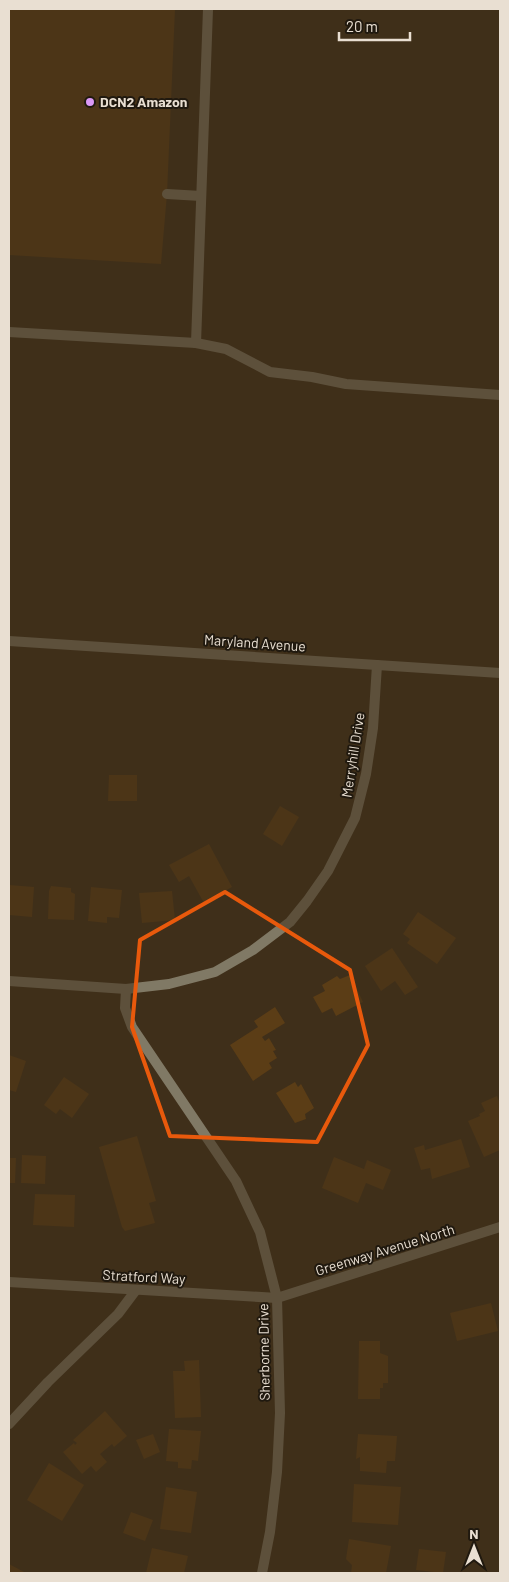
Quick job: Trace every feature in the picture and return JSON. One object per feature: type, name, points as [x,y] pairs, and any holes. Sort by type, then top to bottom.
[{"type":"street","points":[[196,343],[208,9]]},
{"type":"street","points":[[167,194],[202,196]]},
{"type":"street","points":[[9,332],[196,343],[226,349],[270,372],[312,377],[346,384],[500,395]]},
{"type":"street","name":"Maryland Avenue","points":[[9,641],[500,673]]},
{"type":"street","name":"Merryhill Drive","points":[[9,981],[126,989],[169,984],[215,972],[260,945],[290,922],[328,871],[355,818],[366,774],[372,738],[377,665]]},
{"type":"street","name":"Sherborne Drive","points":[[126,989],[124,1008],[132,1027],[236,1181],[260,1232],[277,1298],[280,1413],[277,1472],[270,1532],[262,1573]]},
{"type":"street","name":"Greenway Avenue North","points":[[277,1298],[500,1227]]},
{"type":"street","name":"Stratford Way","points":[[9,1282],[277,1298]]},
{"type":"street","points":[[9,1424],[48,1382],[118,1314],[136,1290]]},
{"type":"highlighted area","points":[[225,892],[350,970],[368,1045],[317,1142],[170,1136],[132,1027],[140,940]]},
{"type":"building","name":"DCN2 Amazon","points":[[9,9],[175,9],[167,194],[161,264],[9,255]]},
{"type":"building","points":[[109,775],[137,775],[137,801],[108,801]]},
{"type":"building","points":[[280,806],[299,817],[282,846],[263,834]]},
{"type":"building","points":[[209,844],[232,887],[204,903],[189,876],[179,882],[169,865]]},
{"type":"building","points":[[9,885],[34,887],[32,917],[9,915]]},
{"type":"building","points":[[51,886],[71,888],[71,892],[75,894],[74,920],[48,919],[49,891]]},
{"type":"building","points":[[91,887],[122,890],[119,918],[107,917],[107,923],[88,921]]},
{"type":"building","points":[[172,891],[175,920],[142,923],[139,893]]},
{"type":"building","points":[[418,912],[456,938],[437,964],[407,943],[410,939],[403,934]]},
{"type":"building","points":[[392,948],[418,987],[405,995],[395,981],[381,991],[365,966]]},
{"type":"building","points":[[350,975],[363,1002],[336,1016],[332,1008],[322,1013],[313,997],[325,991],[322,985],[337,976],[340,979]]},
{"type":"building","points":[[275,1007],[285,1023],[262,1037],[265,1041],[269,1038],[276,1050],[273,1051],[277,1058],[269,1063],[272,1068],[253,1081],[230,1045],[258,1027],[254,1021]]},
{"type":"building","points":[[9,1055],[26,1061],[16,1092],[9,1090]]},
{"type":"building","points":[[64,1077],[89,1094],[72,1118],[60,1109],[56,1114],[44,1105]]},
{"type":"building","points":[[295,1082],[298,1087],[301,1084],[314,1108],[305,1114],[306,1119],[295,1123],[276,1093]]},
{"type":"building","points":[[497,1096],[500,1104],[500,1150],[484,1157],[468,1121],[480,1116],[479,1114],[485,1111],[481,1103]]},
{"type":"building","points":[[137,1136],[156,1201],[149,1203],[155,1223],[125,1231],[122,1227],[99,1147]]},
{"type":"building","points":[[461,1139],[470,1167],[432,1179],[430,1168],[421,1170],[414,1148],[424,1145],[425,1150]]},
{"type":"building","points":[[22,1155],[46,1156],[45,1184],[21,1183]]},
{"type":"building","points":[[334,1157],[364,1169],[367,1160],[391,1170],[383,1190],[366,1183],[358,1203],[322,1188]]},
{"type":"building","points":[[9,1158],[16,1158],[15,1183],[9,1183]]},
{"type":"building","points":[[35,1194],[75,1195],[74,1227],[33,1225]]},
{"type":"building","points":[[491,1303],[498,1331],[457,1341],[450,1313]]},
{"type":"building","points":[[359,1341],[380,1341],[380,1353],[388,1356],[388,1383],[383,1383],[383,1388],[380,1388],[380,1399],[358,1399]]},
{"type":"building","points":[[199,1360],[201,1417],[175,1418],[173,1371],[185,1371],[184,1361]]},
{"type":"building","points":[[105,1411],[127,1436],[114,1447],[112,1444],[100,1454],[107,1462],[96,1472],[91,1466],[82,1474],[63,1452],[74,1443],[75,1445],[77,1443],[73,1440]]},
{"type":"building","points":[[169,1429],[201,1431],[198,1461],[192,1460],[191,1469],[178,1468],[178,1462],[166,1461]]},
{"type":"building","points":[[153,1434],[160,1452],[144,1459],[136,1440]]},
{"type":"building","points":[[358,1434],[397,1436],[395,1461],[387,1461],[386,1473],[360,1471],[360,1457],[356,1459]]},
{"type":"building","points":[[49,1463],[84,1485],[62,1521],[27,1500]]},
{"type":"building","points":[[354,1484],[401,1487],[398,1525],[352,1522]]},
{"type":"building","points":[[166,1487],[197,1492],[191,1533],[160,1529]]},
{"type":"building","points":[[131,1512],[153,1520],[145,1541],[123,1533]]},
{"type":"building","points":[[349,1539],[391,1546],[386,1573],[351,1573],[352,1565],[346,1559]]},
{"type":"building","points":[[152,1548],[188,1556],[184,1573],[146,1573]]},
{"type":"building","points":[[419,1549],[446,1552],[443,1573],[416,1570]]},
{"type":"building","points":[[9,1564],[26,1573],[9,1573]]},
{"type":"place","name":"DCN2 Amazon","points":[[90,102]]}]
